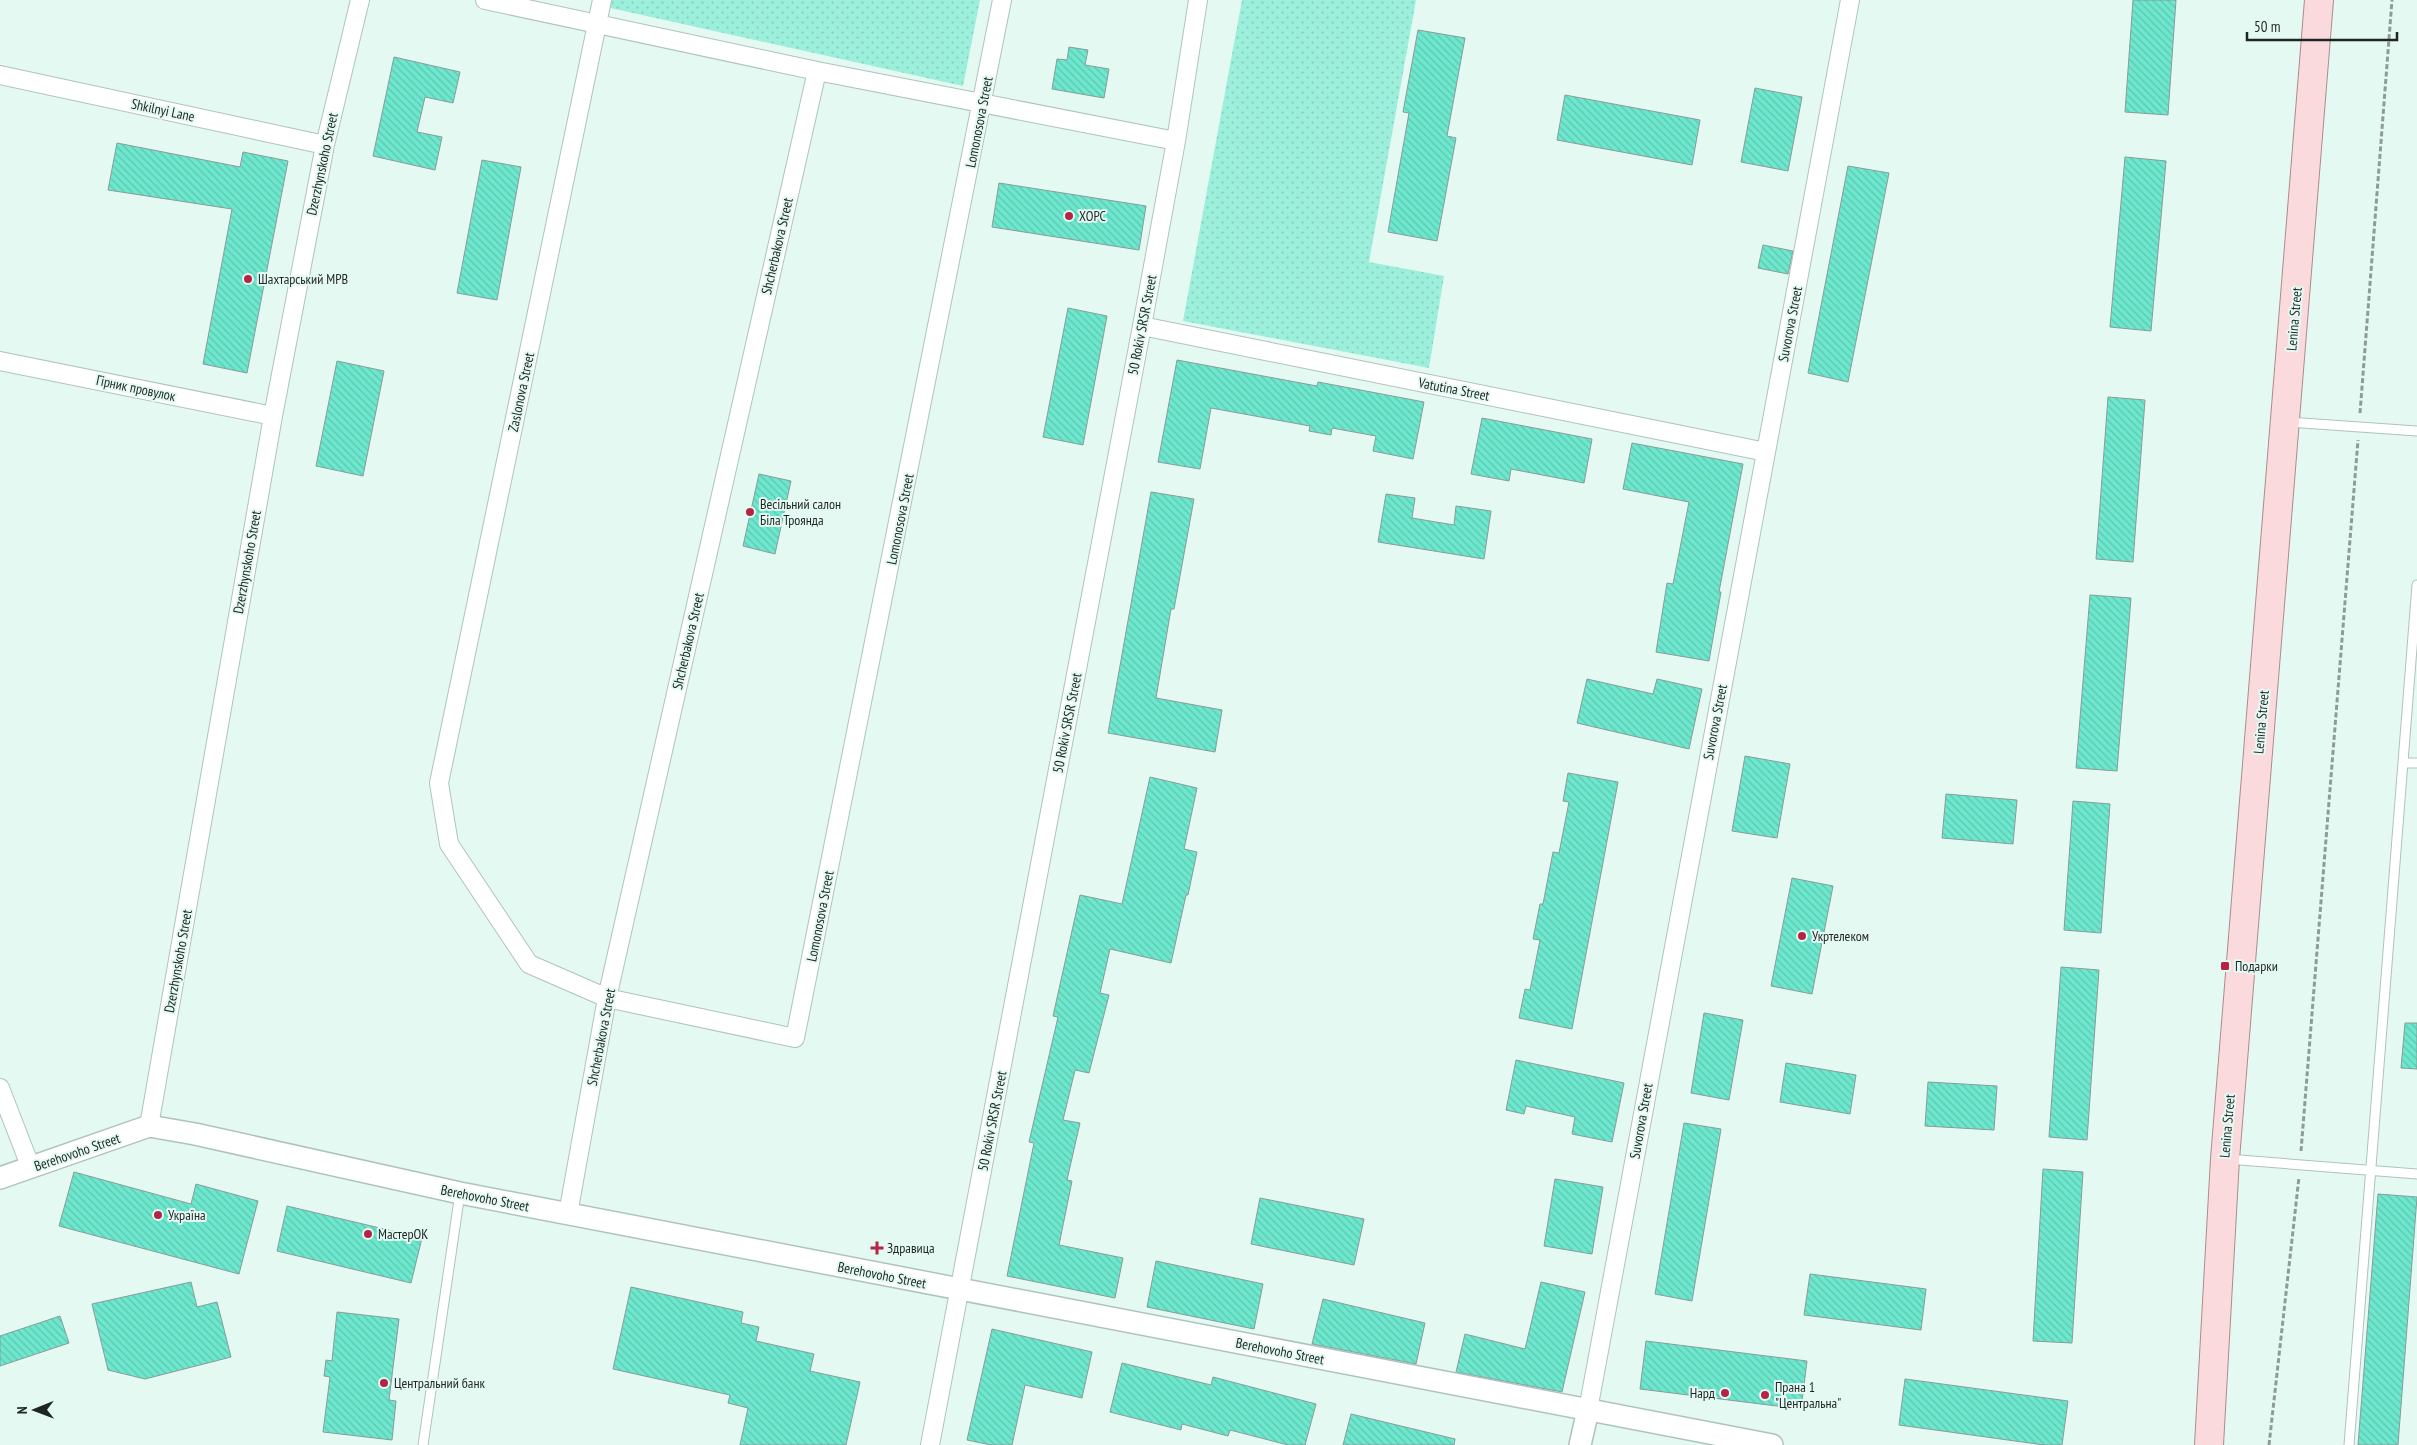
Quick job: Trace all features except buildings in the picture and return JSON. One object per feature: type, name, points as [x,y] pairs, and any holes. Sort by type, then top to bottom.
[{"type":"main road","name":"Lenina Street","points":[[2209,1445],[2225,1159],[2319,0]]},
{"type":"street","name":"Dzerzhynskoho Street","points":[[149,1126],[273,416],[325,145],[360,0]]},
{"type":"street","points":[[485,0],[817,71],[1176,141]]},
{"type":"street","name":"Zaslonova Street","points":[[602,0],[439,783],[449,844],[529,964],[608,998]]},
{"type":"street","name":"Lomonosova Street","points":[[608,998],[795,1038],[983,104],[1002,0]]},
{"type":"street","name":"50 Rokiv SRSR Street","points":[[930,1445],[1142,326],[1176,141],[1198,0]]},
{"type":"street","name":"Suvorova Street","points":[[1580,1445],[1850,0]]},
{"type":"street","name":"Shcherbakova Street","points":[[568,1214],[608,998],[817,71]]},
{"type":"street","name":"Shkilnyi Lane","points":[[0,75],[325,145]]},
{"type":"street","name":"Vatutina Street","points":[[1142,326],[1766,452]]},
{"type":"street","name":"Гірник провулок","points":[[0,361],[273,416]]},
{"type":"street","points":[[0,1088],[31,1168]]},
{"type":"street","name":"Berehovoho Street","points":[[0,1178],[149,1126],[195,1134],[460,1193],[1772,1445]]},
{"type":"lane","points":[[2286,422],[2359,426],[2417,432]]},
{"type":"lane","points":[[2349,1445],[2417,585]]},
{"type":"lane","points":[[2403,763],[2417,763]]},
{"type":"lane","points":[[2225,1159],[2417,1174]]},
{"type":"lane","points":[[423,1445],[460,1193]]},
{"type":"path","points":[[2269,1445],[2300,1165],[2392,0]]},
{"type":"green space","points":[[607,0],[980,0],[963,86],[606,7]]},
{"type":"green space","points":[[1242,0],[1416,0],[1369,262],[1444,276],[1429,368],[1183,321]]},
{"type":"place","name":"ХОРС","points":[[1069,216]]},
{"type":"place","name":"Шахтарський МРВ","points":[[248,279]]},
{"type":"place","name":"Весільний салон Біла Троянда","points":[[750,512]]},
{"type":"place","name":"Укртелеком","points":[[1802,936]]},
{"type":"place","name":"Подарки","points":[[2225,966]]},
{"type":"place","name":"Україна","points":[[158,1215]]},
{"type":"place","name":"МастерОК","points":[[368,1234]]},
{"type":"place","name":"Здравица","points":[[877,1248]]},
{"type":"place","name":"Центральний банк","points":[[384,1383]]},
{"type":"place","name":"Нард","points":[[1725,1393]]},
{"type":"place","name":"Прана 1 \"Центральна\"","points":[[1765,1395]]}]
